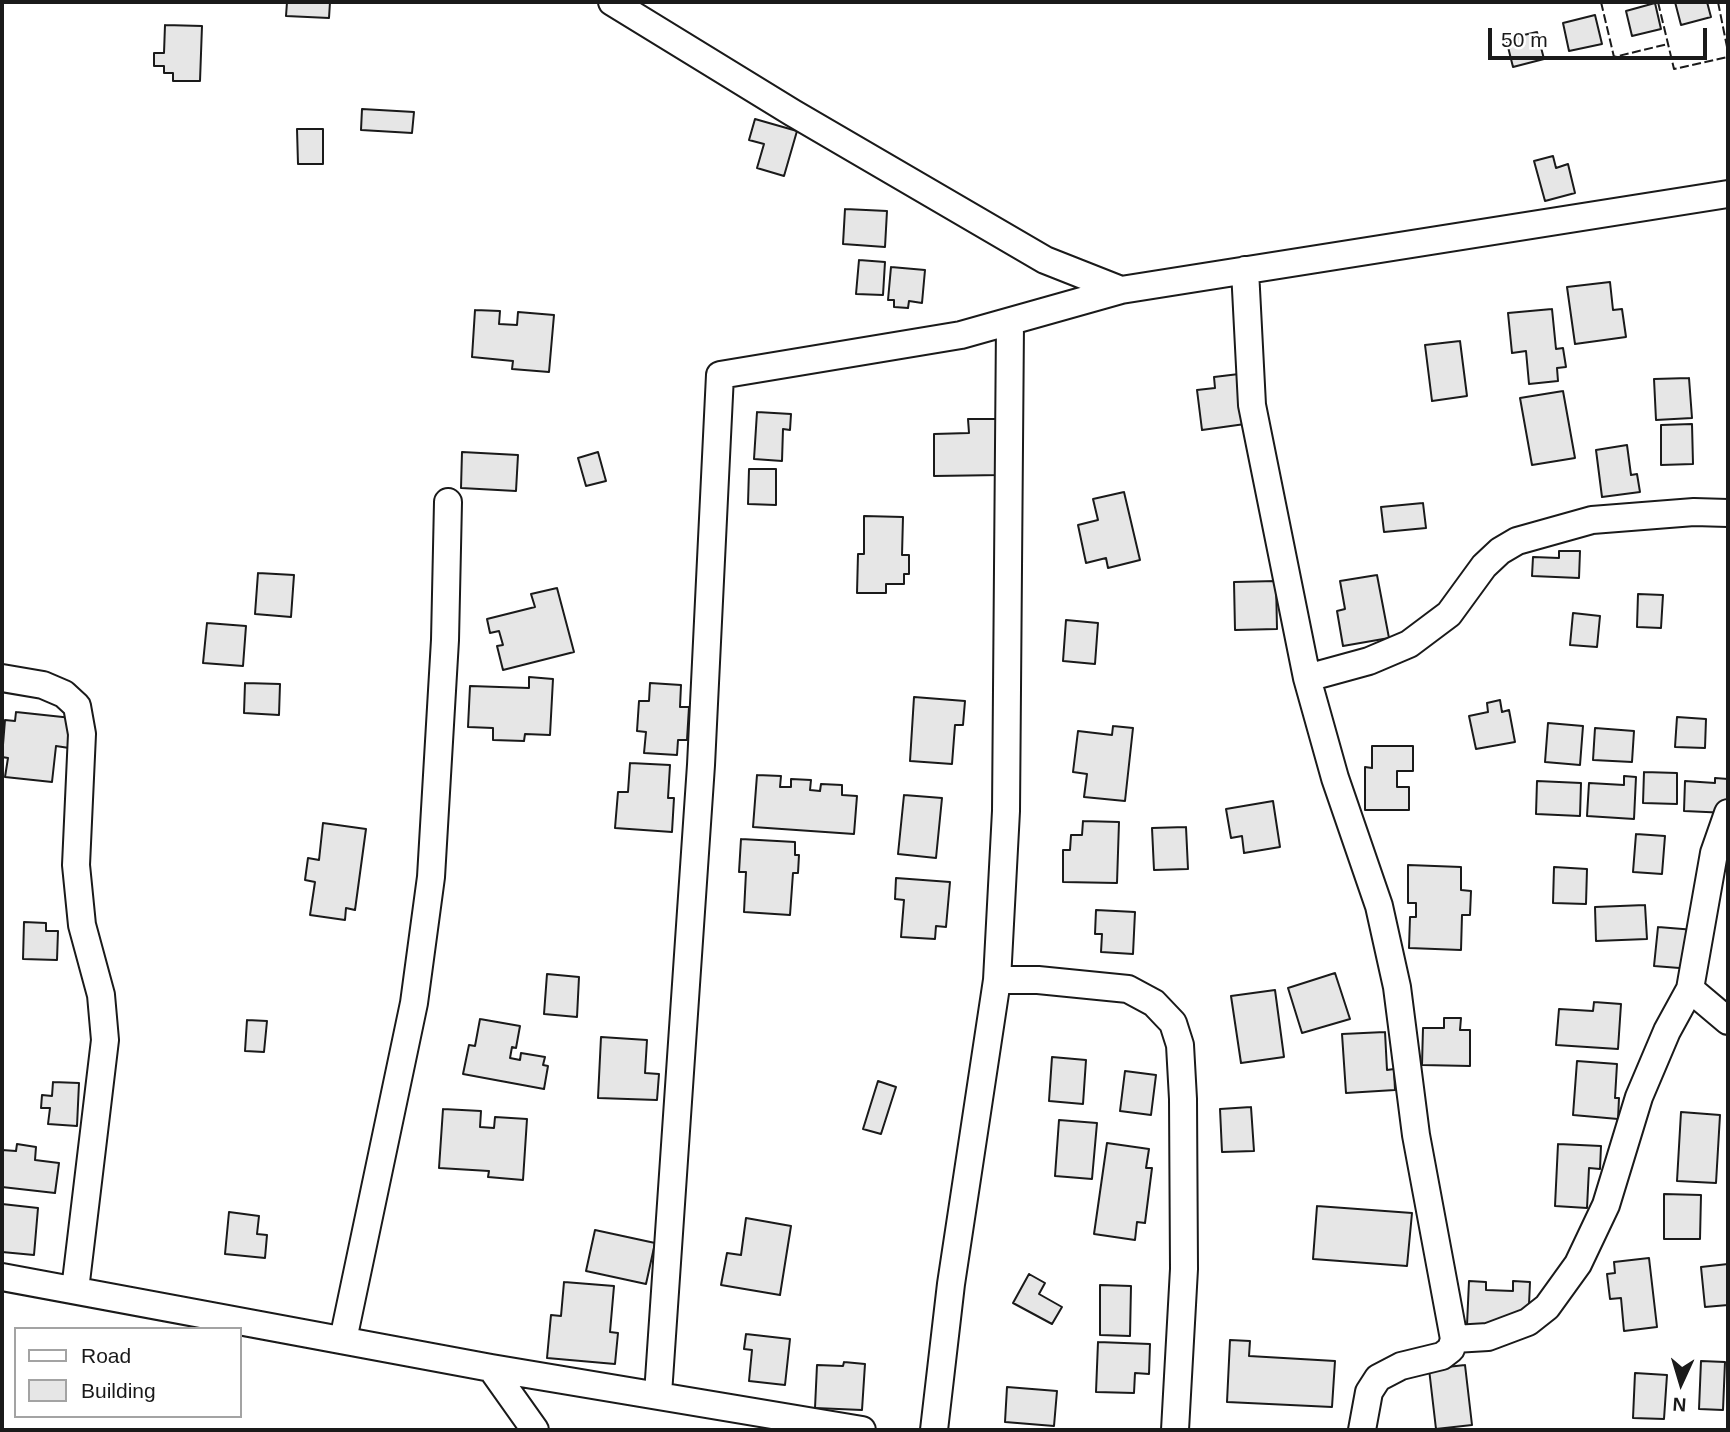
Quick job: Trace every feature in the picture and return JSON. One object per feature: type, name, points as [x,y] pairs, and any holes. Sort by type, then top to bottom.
[{"type":"street","points":[[612,2],[793,113],[1045,260],[1121,290]]},
{"type":"street","points":[[658,1394],[701,765],[720,375],[961,335],[1010,324],[1121,290],[1728,194]]},
{"type":"street","points":[[1245,270],[1252,405],[1307,678],[1335,778],[1379,906],[1397,987],[1416,1135],[1454,1339],[1451,1349],[1442,1356],[1390,1370],[1378,1378],[1369,1392],[1362,1430]]},
{"type":"street","points":[[934,1430],[950,1284],[997,980],[1006,797],[1010,324]]},
{"type":"street","points":[[343,1340],[414,1003],[431,877],[444,639],[448,502]]},
{"type":"street","points":[[1307,678],[1370,661],[1409,644],[1449,614],[1484,566],[1500,551],[1517,541],[1592,520],[1694,512],[1728,513]]},
{"type":"street","points":[[2,678],[43,685],[64,694],[77,706],[82,734],[76,865],[82,925],[101,995],[105,1040],[75,1290]]},
{"type":"street","points":[[1454,1339],[1488,1337],[1528,1322],[1547,1307],[1578,1264],[1606,1205],[1639,1097],[1667,1031],[1690,989],[1714,853],[1728,813]]},
{"type":"street","points":[[997,980],[1038,980],[1128,989],[1154,1003],[1173,1023],[1180,1045],[1183,1099],[1184,1269],[1175,1430]]},
{"type":"street","points":[[1690,989],[1728,1021]]},
{"type":"street","points":[[2,1277],[491,1368],[658,1394],[853,1429]]},
{"type":"street","points":[[491,1368],[535,1430]]},
{"type":"building","points":[[287,2],[330,2],[329,18],[286,16]]},
{"type":"building","points":[[1675,2],[1707,2],[1711,17],[1681,25]]},
{"type":"building","points":[[1655,3],[1661,29],[1632,36],[1626,11]]},
{"type":"building","points":[[1595,15],[1602,44],[1569,51],[1563,23]]},
{"type":"building","points":[[165,25],[202,26],[200,81],[173,81],[173,73],[164,73],[164,66],[154,66],[154,53],[164,53]]},
{"type":"building","points":[[1537,32],[1544,59],[1513,67],[1506,39]]},
{"type":"building","points":[[362,109],[414,112],[412,133],[361,130]]},
{"type":"building","points":[[755,119],[797,131],[784,176],[757,168],[764,144],[749,140]]},
{"type":"building","points":[[297,129],[323,129],[323,164],[298,164]]},
{"type":"building","points":[[1553,156],[1556,168],[1568,164],[1575,193],[1545,201],[1534,161]]},
{"type":"building","points":[[845,209],[887,211],[885,247],[843,244]]},
{"type":"building","points":[[859,260],[885,262],[883,295],[856,294]]},
{"type":"building","points":[[891,267],[925,270],[922,303],[909,301],[908,308],[894,307],[894,300],[888,300]]},
{"type":"building","points":[[1610,282],[1613,310],[1622,309],[1626,337],[1575,344],[1567,287]]},
{"type":"building","points":[[1552,309],[1556,349],[1563,348],[1566,367],[1557,368],[1558,381],[1529,384],[1526,351],[1512,353],[1508,313]]},
{"type":"building","points":[[475,310],[500,311],[499,324],[517,325],[518,312],[554,315],[549,372],[512,369],[513,361],[472,357]]},
{"type":"building","points":[[1460,341],[1467,396],[1432,401],[1425,345]]},
{"type":"building","points":[[1239,374],[1245,424],[1202,430],[1197,390],[1215,388],[1214,377]]},
{"type":"building","points":[[1689,378],[1692,418],[1656,420],[1654,379]]},
{"type":"building","points":[[1563,391],[1575,458],[1532,465],[1520,398]]},
{"type":"building","points":[[757,412],[791,414],[790,430],[783,429],[782,461],[754,459]]},
{"type":"building","points":[[968,419],[1000,419],[1001,475],[934,476],[934,434],[969,433]]},
{"type":"building","points":[[1692,424],[1693,464],[1661,465],[1661,425]]},
{"type":"building","points":[[1627,445],[1631,475],[1637,474],[1640,492],[1602,497],[1596,450]]},
{"type":"building","points":[[462,452],[518,455],[516,491],[461,488]]},
{"type":"building","points":[[598,452],[606,481],[586,486],[578,458]]},
{"type":"building","points":[[749,469],[776,469],[776,505],[748,504]]},
{"type":"building","points":[[1124,492],[1140,560],[1108,568],[1106,558],[1086,563],[1078,525],[1098,520],[1093,499]]},
{"type":"building","points":[[1423,503],[1426,528],[1384,532],[1381,507]]},
{"type":"building","points":[[864,516],[903,517],[902,555],[909,555],[909,574],[904,574],[904,584],[886,584],[886,593],[857,593],[858,554],[864,554]]},
{"type":"building","points":[[1559,551],[1580,551],[1579,578],[1532,576],[1533,557],[1559,558]]},
{"type":"building","points":[[258,573],[294,575],[291,617],[255,614]]},
{"type":"building","points":[[1377,575],[1389,638],[1343,646],[1337,611],[1345,609],[1340,581]]},
{"type":"building","points":[[1276,581],[1277,629],[1235,630],[1234,582]]},
{"type":"building","points":[[557,588],[574,652],[503,670],[497,646],[503,645],[499,631],[490,633],[487,619],[535,607],[531,594]]},
{"type":"building","points":[[1638,594],[1663,595],[1661,628],[1637,627]]},
{"type":"building","points":[[1573,613],[1600,616],[1597,647],[1570,645]]},
{"type":"building","points":[[1066,620],[1098,623],[1095,664],[1063,661]]},
{"type":"building","points":[[207,623],[246,626],[243,666],[203,663]]},
{"type":"building","points":[[529,677],[553,679],[550,735],[525,734],[524,741],[493,740],[493,728],[468,727],[470,686],[529,688]]},
{"type":"building","points":[[245,683],[280,684],[279,715],[244,713]]},
{"type":"building","points":[[650,683],[681,685],[680,707],[689,707],[687,740],[678,740],[677,755],[644,753],[646,732],[637,731],[639,701],[649,701]]},
{"type":"building","points":[[914,697],[965,701],[963,725],[955,725],[952,764],[910,761]]},
{"type":"building","points":[[1500,700],[1502,712],[1509,710],[1515,742],[1476,749],[1469,716],[1488,712],[1487,703]]},
{"type":"building","points":[[16,712],[72,718],[69,748],[56,746],[52,782],[5,777],[8,758],[2,757],[5,720],[15,721]]},
{"type":"building","points":[[1677,717],[1706,719],[1705,748],[1675,747]]},
{"type":"building","points":[[1548,723],[1583,726],[1580,765],[1545,762]]},
{"type":"building","points":[[1113,726],[1133,728],[1125,801],[1084,797],[1087,774],[1073,772],[1078,731],[1112,735]]},
{"type":"building","points":[[1595,728],[1634,731],[1632,762],[1593,760]]},
{"type":"building","points":[[1372,746],[1413,746],[1413,771],[1397,771],[1397,787],[1409,787],[1409,810],[1365,810],[1365,767],[1372,768]]},
{"type":"building","points":[[630,763],[670,765],[668,798],[674,798],[672,832],[615,828],[618,792],[628,792]]},
{"type":"building","points":[[1644,772],[1677,773],[1677,804],[1643,803]]},
{"type":"building","points":[[757,775],[781,776],[780,787],[791,787],[791,779],[811,780],[810,790],[820,791],[821,784],[842,785],[842,795],[857,796],[854,834],[753,827]]},
{"type":"building","points":[[1624,776],[1636,777],[1634,819],[1587,816],[1589,783],[1624,785]]},
{"type":"building","points":[[1715,778],[1728,779],[1728,813],[1684,811],[1685,781],[1715,783]]},
{"type":"building","points":[[1537,781],[1581,783],[1580,816],[1536,814]]},
{"type":"building","points":[[904,795],[942,798],[936,858],[898,854]]},
{"type":"building","points":[[1273,801],[1280,847],[1244,853],[1242,836],[1231,838],[1226,809]]},
{"type":"building","points":[[1083,821],[1119,822],[1117,883],[1063,882],[1063,850],[1070,850],[1071,835],[1082,835]]},
{"type":"building","points":[[323,823],[366,829],[355,910],[346,908],[345,920],[310,915],[315,882],[305,880],[308,858],[319,860]]},
{"type":"building","points":[[1186,827],[1188,869],[1154,870],[1152,828]]},
{"type":"building","points":[[1636,834],[1665,836],[1662,874],[1633,872]]},
{"type":"building","points":[[741,839],[795,842],[795,855],[799,855],[798,873],[793,873],[790,915],[744,912],[746,872],[739,872]]},
{"type":"building","points":[[1408,865],[1461,867],[1461,890],[1471,891],[1470,915],[1462,915],[1461,950],[1409,948],[1410,917],[1416,917],[1416,903],[1408,903]]},
{"type":"building","points":[[1554,867],[1587,869],[1586,904],[1553,903]]},
{"type":"building","points":[[896,878],[950,882],[946,927],[936,926],[935,939],[901,937],[904,900],[895,899]]},
{"type":"building","points":[[1645,905],[1647,939],[1596,941],[1595,907]]},
{"type":"building","points":[[1096,910],[1135,912],[1133,954],[1101,952],[1102,934],[1095,934]]},
{"type":"building","points":[[24,922],[46,923],[46,931],[58,931],[57,960],[23,959]]},
{"type":"building","points":[[1658,927],[1695,930],[1692,969],[1654,966]]},
{"type":"building","points":[[1335,973],[1350,1019],[1302,1033],[1288,988]]},
{"type":"building","points":[[547,974],[579,977],[577,1017],[544,1014]]},
{"type":"building","points":[[1275,990],[1284,1057],[1241,1063],[1231,996]]},
{"type":"building","points":[[1594,1002],[1621,1004],[1618,1049],[1556,1045],[1559,1009],[1593,1011]]},
{"type":"building","points":[[1444,1018],[1461,1018],[1460,1030],[1470,1030],[1470,1066],[1422,1065],[1423,1028],[1444,1028]]},
{"type":"building","points":[[480,1019],[520,1026],[516,1048],[512,1047],[510,1058],[520,1060],[521,1053],[545,1057],[543,1065],[548,1066],[544,1089],[463,1074],[469,1045],[475,1046]]},
{"type":"building","points":[[247,1020],[267,1021],[264,1052],[245,1051]]},
{"type":"building","points":[[1385,1032],[1387,1070],[1394,1069],[1395,1090],[1346,1093],[1342,1034]]},
{"type":"building","points":[[601,1037],[647,1040],[645,1073],[659,1074],[657,1100],[598,1098]]},
{"type":"building","points":[[1052,1057],[1086,1060],[1083,1104],[1049,1101]]},
{"type":"building","points":[[1577,1061],[1617,1064],[1615,1098],[1619,1098],[1618,1119],[1573,1115]]},
{"type":"building","points":[[1125,1071],[1156,1075],[1151,1115],[1120,1111]]},
{"type":"building","points":[[878,1081],[896,1087],[881,1134],[863,1129]]},
{"type":"building","points":[[53,1082],[79,1083],[77,1126],[48,1124],[50,1108],[41,1108],[42,1095],[52,1096]]},
{"type":"building","points":[[1251,1107],[1254,1151],[1222,1152],[1220,1109]]},
{"type":"building","points":[[443,1109],[481,1111],[480,1127],[494,1128],[495,1117],[527,1119],[523,1180],[488,1177],[489,1171],[439,1168]]},
{"type":"building","points":[[1681,1112],[1720,1115],[1716,1183],[1677,1181]]},
{"type":"building","points":[[1059,1120],[1097,1123],[1092,1179],[1055,1176]]},
{"type":"building","points":[[1107,1143],[1149,1149],[1146,1168],[1152,1168],[1145,1223],[1137,1222],[1135,1240],[1094,1234]]},
{"type":"building","points":[[17,1144],[36,1147],[35,1160],[59,1163],[55,1193],[2,1187],[2,1150],[16,1151]]},
{"type":"building","points":[[1558,1144],[1601,1146],[1600,1169],[1589,1168],[1587,1208],[1555,1206]]},
{"type":"building","points":[[1664,1194],[1701,1195],[1700,1239],[1664,1239]]},
{"type":"building","points":[[2,1204],[38,1208],[34,1255],[2,1252]]},
{"type":"building","points":[[1317,1206],[1412,1213],[1407,1266],[1313,1259]]},
{"type":"building","points":[[229,1212],[259,1216],[257,1234],[267,1235],[265,1258],[225,1254]]},
{"type":"building","points":[[746,1218],[791,1226],[780,1295],[721,1285],[727,1253],[741,1255]]},
{"type":"building","points":[[595,1230],[655,1243],[646,1284],[586,1271]]},
{"type":"building","points":[[1649,1258],[1657,1327],[1624,1331],[1621,1298],[1610,1299],[1607,1274],[1615,1273],[1614,1262]]},
{"type":"building","points":[[1728,1264],[1728,1305],[1705,1307],[1701,1267]]},
{"type":"building","points":[[1029,1274],[1045,1283],[1039,1294],[1062,1307],[1052,1324],[1013,1303]]},
{"type":"building","points":[[1469,1281],[1486,1282],[1486,1290],[1513,1291],[1513,1281],[1530,1282],[1528,1327],[1467,1325]]},
{"type":"building","points":[[564,1282],[614,1286],[610,1332],[618,1333],[615,1364],[547,1358],[551,1315],[561,1316]]},
{"type":"building","points":[[1100,1285],[1131,1286],[1130,1336],[1100,1335]]},
{"type":"building","points":[[746,1334],[790,1339],[785,1385],[749,1381],[752,1350],[744,1349]]},
{"type":"building","points":[[1230,1340],[1250,1341],[1249,1356],[1335,1361],[1332,1407],[1227,1402]]},
{"type":"building","points":[[1098,1342],[1150,1344],[1149,1374],[1135,1373],[1134,1393],[1096,1392]]},
{"type":"building","points":[[1701,1361],[1725,1362],[1723,1410],[1699,1409]]},
{"type":"building","points":[[844,1362],[865,1364],[862,1410],[815,1408],[817,1365],[843,1366]]},
{"type":"building","points":[[1465,1365],[1472,1425],[1436,1429],[1429,1369]]},
{"type":"building","points":[[1635,1373],[1667,1375],[1664,1419],[1633,1418]]},
{"type":"building","points":[[1007,1387],[1057,1391],[1054,1426],[1005,1422]]},
{"type":"fence","points":[[1601,2],[1614,57],[1668,44]]},
{"type":"fence","points":[[1658,2],[1674,69],[1728,57]]},
{"type":"fence","points":[[1718,2],[1728,52]]}]
